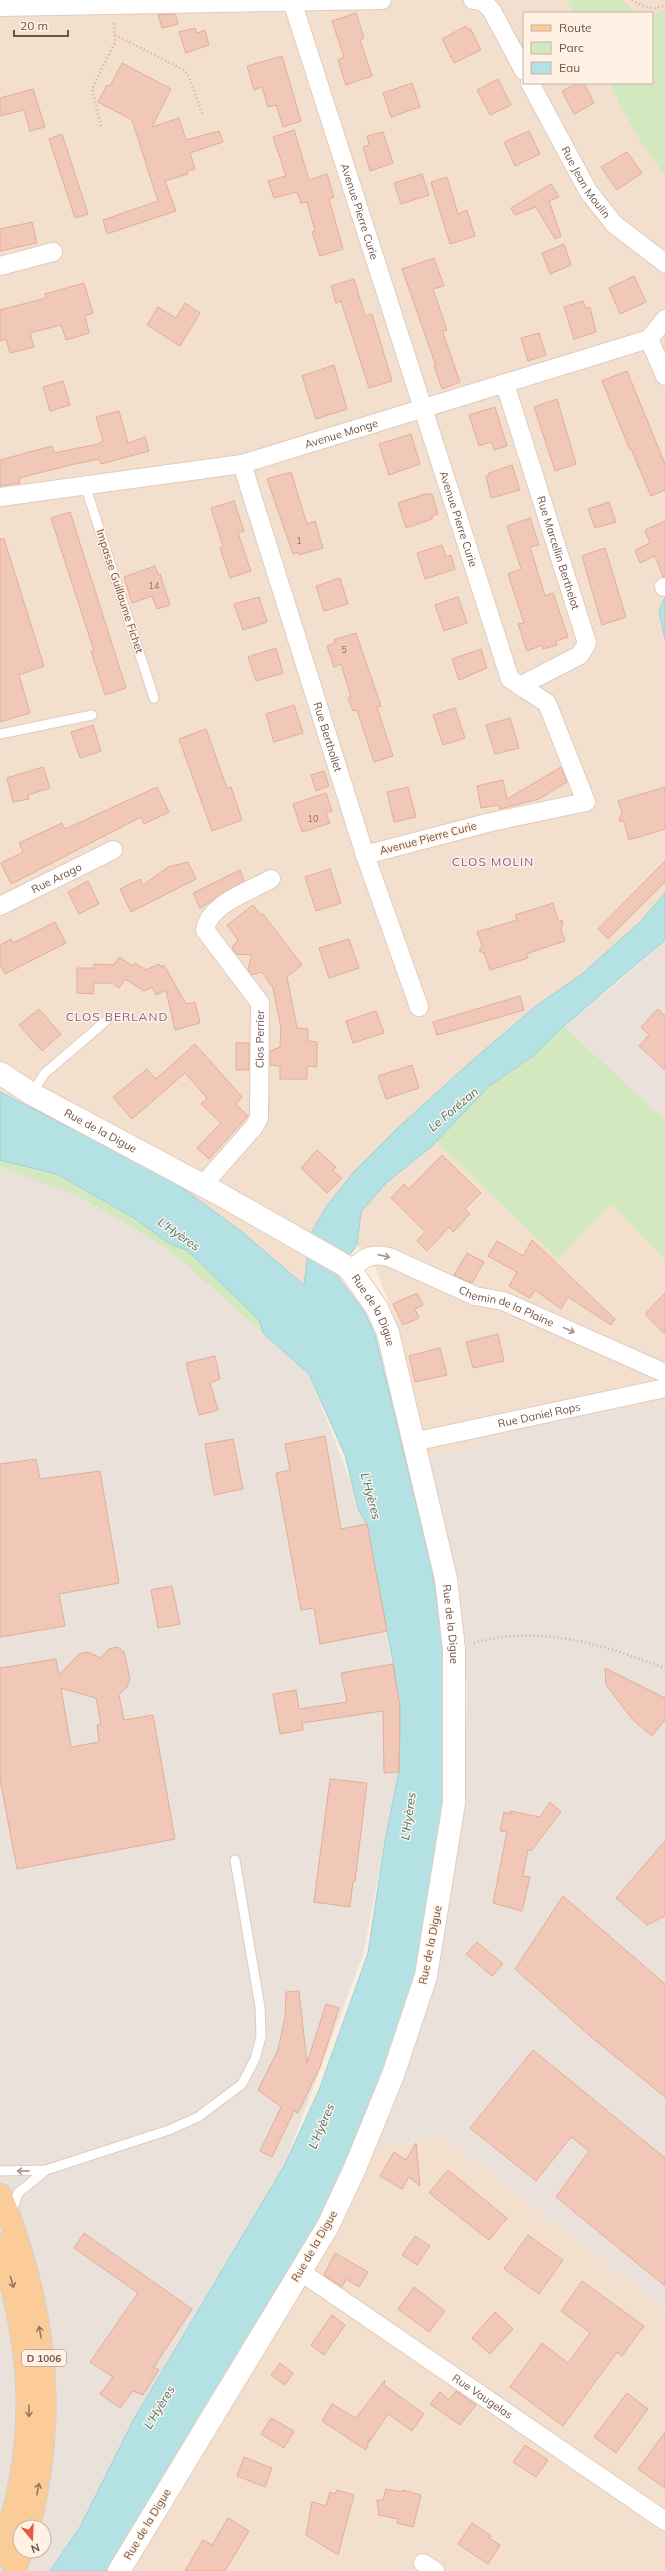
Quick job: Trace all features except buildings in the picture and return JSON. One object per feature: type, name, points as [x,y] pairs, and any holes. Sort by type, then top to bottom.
[{"type":"main road","name":"D 1006","points":[[5,2195],[37,2314],[45,2365],[44,2449],[31,2519]]},
{"type":"main road","name":"D 1006","points":[[0,2245],[20,2316],[29,2394],[28,2426],[22,2477],[9,2530],[0,2555]]},
{"type":"main road","points":[[14,2571],[19,2559]]},
{"type":"street","points":[[0,7],[220,1],[382,0]]},
{"type":"street","name":"Avenue Pierre Curie","points":[[292,1],[510,679],[547,703],[586,802],[491,822],[366,855]]},
{"type":"street","points":[[478,1],[492,11],[523,69]]},
{"type":"street","name":"Rue Jean Moulin","points":[[531,84],[570,162],[588,191],[614,224],[665,262]]},
{"type":"street","points":[[0,266],[53,252]]},
{"type":"street","points":[[665,319],[649,339],[665,376]]},
{"type":"street","name":"Avenue Monge","points":[[0,497],[242,464],[649,339]]},
{"type":"street","name":"Rue Marcellin Berthelot","points":[[505,384],[586,643],[580,655],[520,686]]},
{"type":"street","name":"Rue Berthollet","points":[[242,464],[366,855],[419,1007]]},
{"type":"street","name":"Rue Arago","points":[[0,906],[113,850]]},
{"type":"street","name":"Clos Perrier","points":[[205,1187],[209,1178],[254,1127],[259,1118],[260,1003],[205,930],[206,921],[215,911],[271,879]]},
{"type":"street","name":"Rue de la Digue","points":[[0,1073],[32,1094],[205,1187],[348,1268],[377,1308],[388,1333],[446,1579],[454,1649],[456,1710],[454,1803],[426,1976],[393,2075],[355,2168],[328,2226],[301,2272],[276,2309],[119,2571]]},
{"type":"street","name":"Chemin de la Plaine","points":[[348,1268],[375,1254],[389,1257],[475,1296],[503,1301],[665,1373]]},
{"type":"street","name":"Rue Daniel Rops","points":[[413,1442],[614,1397],[665,1388]]},
{"type":"street","name":"Rue Vaugelas","points":[[301,2272],[665,2521]]},
{"type":"lane","name":"Impasse Guillaume Fichet","points":[[85,485],[154,698]]},
{"type":"lane","points":[[0,734],[92,715]]},
{"type":"lane","points":[[32,1094],[44,1074],[107,1020]]},
{"type":"lane","points":[[5,2195],[46,2170],[169,2130],[198,2117],[242,2084],[255,2059],[261,2036],[260,2007],[235,1860]]},
{"type":"lane","points":[[0,2171],[46,2170]]},
{"type":"path","points":[[632,0],[645,8],[659,8],[665,5]]},
{"type":"path","points":[[101,126],[92,89],[115,42],[112,4]]},
{"type":"path","points":[[114,35],[184,70],[188,75],[203,116]]},
{"type":"path","points":[[454,1649],[490,1638],[553,1636],[611,1648],[665,1669]]},
{"type":"shaded area","points":[[0,0],[665,0],[665,597],[659,611],[665,640],[665,893],[640,922],[582,974],[536,1006],[475,1058],[402,1124],[353,1173],[326,1207],[311,1233],[304,1286],[242,1232],[170,1179],[0,1092]]},
{"type":"shaded area","points":[[665,939],[665,1120],[564,1026],[626,976]]},
{"type":"shaded area","points":[[435,1140],[558,1259],[611,1204],[665,1260],[665,1404],[552,1420],[426,1458],[393,1313],[373,1262],[357,1245],[361,1212],[386,1183],[431,1147]]},
{"type":"shaded area","points":[[0,1167],[81,1198],[168,1249],[309,1374],[367,1524],[399,1704],[399,1772],[363,1955],[284,2166],[135,2417],[80,2527],[50,2571],[0,2571]]},
{"type":"shaded area","points":[[665,1404],[665,2308],[444,2138],[374,2146],[450,1882],[465,1769],[467,1690],[459,1580],[426,1458],[552,1420]]},
{"type":"shaded area","points":[[444,2138],[665,2308],[665,2571],[129,2571],[177,2499],[374,2146]]},
{"type":"green space","points":[[567,0],[622,0],[636,12],[573,12]]},
{"type":"green space","points":[[665,10],[665,174],[641,142],[610,84],[653,84],[653,16]]},
{"type":"green space","points":[[564,1026],[665,1120],[665,1260],[611,1204],[558,1259],[435,1140],[489,1086],[533,1056]]},
{"type":"green space","points":[[0,1160],[57,1174],[134,1218],[170,1244],[187,1250],[259,1320],[264,1334],[168,1249],[81,1198],[0,1167]]},
{"type":"water","points":[[665,597],[665,640],[659,611]]},
{"type":"water","points":[[665,893],[665,940],[564,1026],[533,1056],[489,1086],[431,1147],[386,1183],[361,1212],[357,1245],[336,1274],[365,1313],[375,1335],[431,1565],[445,1653],[444,1805],[422,1957],[378,2096],[328,2211],[109,2571],[50,2571],[80,2527],[135,2417],[284,2166],[319,2090],[368,1953],[385,1841],[399,1772],[400,1729],[399,1704],[393,1662],[367,1524],[359,1511],[345,1455],[309,1374],[264,1334],[259,1320],[187,1250],[170,1244],[134,1218],[57,1174],[0,1160],[0,1092],[170,1179],[242,1232],[304,1285],[311,1233],[326,1207],[353,1173],[402,1124],[475,1058],[536,1006],[582,974],[640,922]]},
{"type":"district","name":"CLOS MOLIN","points":[[493,861]]},
{"type":"district","name":"CLOS BERLAND","points":[[117,1016]]},
{"type":"water label","name":"Le Forézan","points":[[453,1109]]},
{"type":"water label","name":"L'Hyères","points":[[179,1234]]},
{"type":"water label","name":"L'Hyères","points":[[371,1496]]},
{"type":"water label","name":"L'Hyères","points":[[408,1816]]},
{"type":"water label","name":"L'Hyères","points":[[321,2126]]},
{"type":"water label","name":"L'Hyères","points":[[159,2407]]}]
